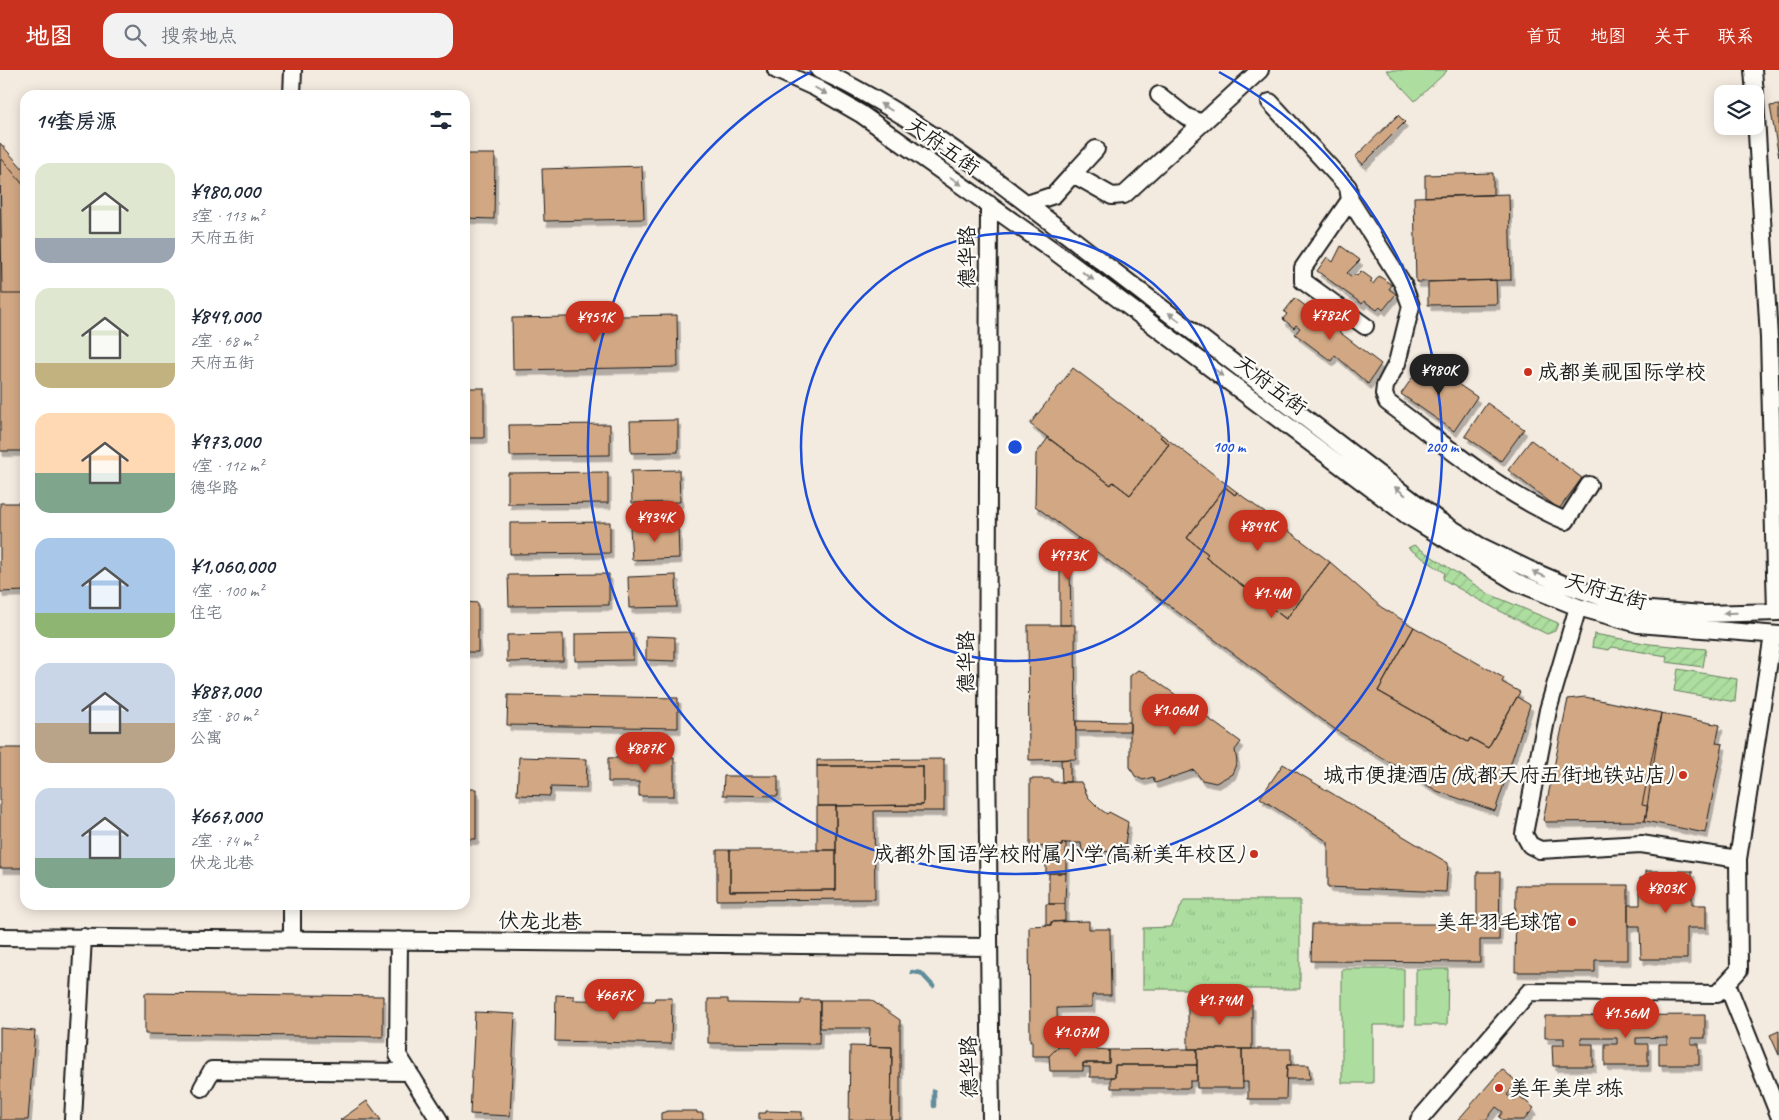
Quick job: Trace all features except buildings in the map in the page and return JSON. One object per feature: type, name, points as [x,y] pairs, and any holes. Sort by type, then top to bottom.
[{"type":"street","points":[[292,90],[293,70]]},
{"type":"street","name":"天府五街","points":[[776,70],[816,88],[861,114],[989,204],[1201,359],[1408,516],[1516,582],[1578,608],[1638,624],[1776,635]]},
{"type":"street","name":"天府五街","points":[[819,70],[853,86],[929,133],[1027,204],[1438,520],[1480,546],[1563,584],[1637,609],[1702,614],[1778,612]]},
{"type":"street","points":[[1073,174],[1112,196],[1124,195],[1260,70]]},
{"type":"street","points":[[1753,70],[1754,85]]},
{"type":"street","points":[[1159,95],[1187,117],[1202,123]]},
{"type":"street","points":[[1270,102],[1348,187],[1350,200],[1403,284],[1411,306],[1397,363],[1384,386],[1387,402],[1507,490],[1539,509],[1566,521],[1589,485]]},
{"type":"street","points":[[1757,135],[1769,328],[1778,612]]},
{"type":"street","points":[[1027,204],[1054,195],[1096,149]]},
{"type":"street","points":[[1350,200],[1303,268],[1302,276],[1303,281],[1365,326]]},
{"type":"street","name":"德华路","points":[[989,204],[989,947],[991,1120]]},
{"type":"street","points":[[1578,608],[1548,710],[1524,834],[1530,845],[1540,850],[1642,844],[1738,859]]},
{"type":"street","points":[[1418,1120],[1529,992],[1717,994],[1739,970],[1738,859],[1776,635]]},
{"type":"street","points":[[292,910],[292,938]]},
{"type":"street","name":"伏龙北巷","points":[[0,937],[292,938],[692,945],[989,947]]},
{"type":"street","points":[[73,1120],[83,937]]},
{"type":"street","points":[[388,1072],[398,1055],[399,940]]},
{"type":"street","points":[[1727,984],[1779,1115]]},
{"type":"street","points":[[398,1055],[439,1120]]},
{"type":"street","points":[[202,1088],[212,1070],[409,1072]]},
{"type":"green space","points":[[1386,70],[1446,70],[1447,71],[1415,101]]},
{"type":"green space","points":[[1414,545],[1489,594],[1558,623],[1555,631],[1547,634],[1494,608],[1443,579],[1445,573],[1408,548]]},
{"type":"green space","points":[[1594,634],[1650,644],[1706,649],[1703,667],[1666,662],[1667,656],[1612,647],[1609,650],[1592,647]]},
{"type":"green space","points":[[1678,669],[1737,679],[1735,702],[1674,691]]},
{"type":"green space","points":[[1184,900],[1300,900],[1300,989],[1143,989],[1143,928],[1171,927]]},
{"type":"green space","points":[[1342,969],[1404,969],[1404,1025],[1373,1025],[1373,1083],[1342,1083]]},
{"type":"green space","points":[[1416,969],[1448,969],[1447,1025],[1416,1025]]},
{"type":"waterway","points":[[912,972],[921,973],[933,986]]},
{"type":"waterway","points":[[934,1091],[934,1106]]},
{"type":"place","name":"成都美视国际学校","points":[[1528,372]]},
{"type":"place","name":"城市便捷酒店(成都天府五街地铁站店)","points":[[1683,775]]},
{"type":"place","name":"成都外国语学校附属小学(高新美年校区)","points":[[1254,854]]},
{"type":"place","name":"美年羽毛球馆","points":[[1572,922]]},
{"type":"place","name":"美年美岸3栋","points":[[1499,1088]]}]
